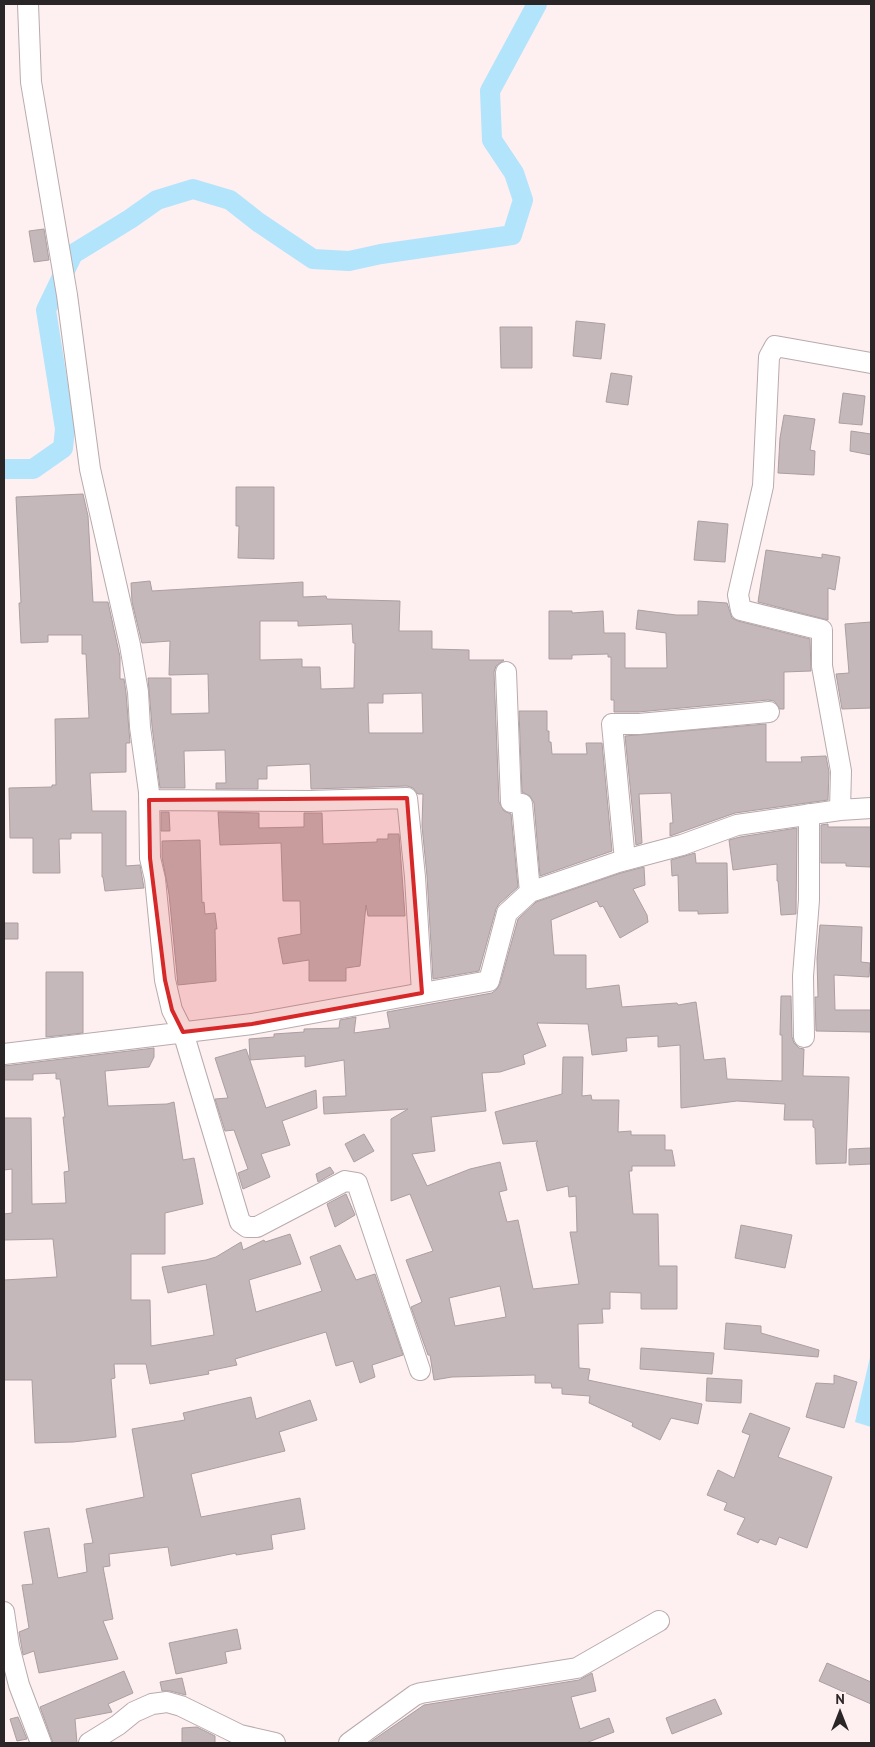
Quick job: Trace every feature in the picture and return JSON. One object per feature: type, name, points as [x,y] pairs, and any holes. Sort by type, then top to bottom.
[{"type":"street","points":[[28,4],[31,82],[67,295],[90,469],[130,645],[138,692],[140,727],[149,800],[150,858],[155,879],[164,980],[172,1010],[183,1032],[240,1222],[247,1227],[257,1227],[345,1181],[357,1183],[420,1370]]},
{"type":"street","points":[[840,810],[840,771],[822,666],[822,630],[741,610],[738,595],[763,486],[769,356],[775,346],[871,363]]},
{"type":"street","points":[[506,672],[511,802],[522,804],[530,892]]},
{"type":"street","points":[[625,860],[612,724],[639,724],[769,712]]},
{"type":"street","points":[[149,800],[310,801],[407,798],[415,877],[422,992]]},
{"type":"street","points":[[4,1054],[252,1024],[489,981],[506,913],[530,892],[625,860],[682,845],[737,825],[840,810],[871,808]]},
{"type":"street","points":[[804,1037],[803,976],[809,900],[809,814]]},
{"type":"street","points":[[4,1612],[9,1646],[19,1685],[40,1743]]},
{"type":"street","points":[[349,1743],[415,1695],[577,1668],[659,1621]]},
{"type":"street","points":[[88,1743],[118,1725],[134,1712],[152,1704],[167,1702],[181,1706],[240,1735],[275,1743]]},
{"type":"highlighted area","points":[[407,798],[422,993],[252,1024],[183,1032],[172,1010],[165,980],[150,858],[149,800]]},
{"type":"water","points":[[871,1353],[871,1427],[855,1422]]},
{"type":"building","points":[[44,229],[49,260],[34,262],[29,231]]},
{"type":"building","points":[[576,321],[605,324],[601,359],[573,356]]},
{"type":"building","points":[[500,327],[532,327],[532,368],[501,368]]},
{"type":"building","points":[[611,373],[632,376],[628,405],[606,402]]},
{"type":"building","points":[[843,393],[865,396],[862,425],[839,423]]},
{"type":"building","points":[[784,415],[815,419],[810,450],[815,451],[814,475],[778,473],[780,438]]},
{"type":"building","points":[[851,431],[871,434],[871,455],[850,451]]},
{"type":"building","points":[[236,487],[274,487],[274,559],[238,558],[239,526],[236,526]]},
{"type":"building","points":[[83,494],[88,516],[93,602],[108,602],[120,657],[120,679],[124,679],[130,743],[126,743],[126,772],[90,773],[92,811],[126,811],[126,866],[140,865],[144,888],[105,891],[102,877],[102,833],[71,833],[71,839],[59,839],[60,873],[33,873],[33,838],[10,838],[9,788],[52,787],[52,785],[56,785],[55,719],[89,718],[86,654],[82,654],[82,635],[48,635],[48,642],[21,643],[16,497]]},
{"type":"building","points":[[698,521],[728,524],[725,562],[694,560]]},
{"type":"building","points":[[766,550],[822,558],[822,554],[840,557],[835,590],[828,588],[828,620],[758,602]]},
{"type":"building","points":[[150,581],[152,591],[303,582],[303,597],[326,596],[327,599],[400,601],[399,631],[432,631],[432,649],[469,650],[469,660],[504,660],[496,666],[494,672],[499,802],[504,811],[511,814],[518,887],[496,909],[479,971],[433,979],[422,826],[423,794],[418,794],[413,788],[407,786],[311,789],[310,764],[267,766],[267,779],[258,779],[258,789],[216,789],[216,783],[226,783],[225,750],[184,751],[185,788],[160,788],[148,678],[171,678],[171,714],[209,713],[208,674],[169,675],[170,641],[142,643],[132,602],[131,583]],"holes":[[[260,621],[298,621],[298,626],[352,624],[353,643],[355,643],[354,688],[321,689],[320,667],[302,667],[302,659],[260,660]],[[422,693],[423,733],[369,733],[368,703],[383,703],[383,694]]]},
{"type":"building","points":[[698,601],[727,603],[732,618],[738,621],[810,639],[811,671],[784,672],[784,709],[780,709],[774,701],[768,700],[638,712],[614,712],[614,700],[611,700],[611,657],[608,657],[608,654],[572,655],[572,659],[549,659],[549,611],[572,611],[572,613],[603,611],[604,633],[625,633],[625,668],[667,668],[666,633],[636,629],[638,610],[676,615],[698,615]]},
{"type":"building","points":[[871,622],[871,708],[842,709],[836,674],[849,673],[845,624]]},
{"type":"building","points":[[519,711],[547,711],[547,731],[549,731],[552,754],[587,754],[586,743],[602,743],[612,851],[540,876],[534,803],[530,796],[522,792]]},
{"type":"building","points":[[766,724],[766,762],[802,762],[801,757],[826,756],[829,772],[828,800],[735,813],[670,836],[670,823],[673,823],[671,793],[639,794],[642,843],[636,845],[625,736]]},
{"type":"building","points":[[161,812],[169,812],[170,831],[161,831]]},
{"type":"building","points":[[218,812],[259,813],[259,828],[304,827],[304,813],[322,813],[323,844],[377,842],[377,839],[388,839],[388,834],[399,834],[405,916],[368,916],[366,905],[360,966],[346,968],[346,981],[309,981],[309,960],[283,964],[278,938],[301,934],[300,901],[283,901],[281,843],[220,845]]},
{"type":"building","points":[[828,824],[828,827],[871,827],[871,867],[846,866],[846,863],[821,863],[821,825]]},
{"type":"building","points":[[797,828],[796,914],[781,915],[777,864],[733,870],[729,840]]},
{"type":"building","points":[[200,840],[202,903],[204,902],[205,914],[215,913],[217,929],[215,929],[216,981],[178,985],[169,894],[162,857],[162,841]]},
{"type":"building","points":[[695,853],[696,863],[727,863],[728,913],[698,914],[698,911],[679,911],[678,875],[672,876],[671,860]]},
{"type":"building","points":[[644,867],[645,885],[633,889],[647,915],[648,922],[620,938],[603,906],[600,907],[597,901],[551,920],[554,955],[586,955],[586,989],[619,985],[622,1007],[677,1003],[678,1005],[696,1002],[704,1060],[725,1058],[727,1079],[782,1081],[781,996],[791,996],[792,1037],[794,1043],[799,1048],[804,1049],[803,1076],[849,1077],[846,1163],[816,1164],[813,1120],[784,1120],[785,1104],[737,1101],[681,1108],[680,1045],[658,1047],[658,1036],[626,1038],[627,1051],[592,1055],[588,1024],[537,1023],[546,1046],[523,1055],[525,1064],[500,1072],[482,1073],[486,1111],[431,1117],[435,1151],[412,1154],[427,1186],[470,1169],[500,1162],[507,1190],[499,1192],[507,1222],[518,1220],[533,1289],[579,1284],[570,1232],[577,1232],[576,1196],[569,1197],[568,1186],[547,1191],[536,1143],[538,1141],[503,1144],[495,1112],[562,1094],[563,1057],[583,1057],[582,1096],[591,1095],[592,1100],[619,1100],[618,1132],[631,1131],[631,1135],[665,1135],[665,1150],[672,1150],[675,1166],[632,1166],[632,1171],[629,1171],[633,1214],[658,1214],[659,1266],[677,1266],[677,1309],[641,1309],[641,1293],[610,1292],[610,1309],[602,1309],[603,1323],[578,1324],[579,1368],[590,1369],[588,1380],[702,1404],[698,1424],[671,1418],[660,1440],[632,1426],[633,1423],[589,1403],[590,1396],[562,1394],[562,1388],[552,1388],[551,1383],[535,1383],[535,1375],[452,1377],[434,1380],[430,1355],[428,1355],[411,1307],[422,1302],[406,1260],[433,1251],[410,1194],[391,1201],[391,1119],[408,1109],[324,1114],[323,1097],[346,1096],[344,1060],[305,1067],[305,1056],[250,1060],[249,1039],[274,1037],[274,1034],[304,1032],[304,1029],[339,1028],[340,1020],[356,1017],[354,1033],[390,1028],[387,1012],[492,993],[500,984],[518,919],[536,902]],"holes":[[[500,1286],[506,1317],[455,1326],[449,1298]]]},
{"type":"building","points":[[4,923],[18,923],[18,939],[4,939]]},
{"type":"building","points":[[820,925],[862,927],[861,962],[870,963],[869,977],[834,975],[835,1010],[871,1010],[871,1032],[816,1031],[815,997],[818,997],[817,958]]},
{"type":"building","points":[[46,972],[83,972],[83,1033],[46,1037]]},
{"type":"building","points":[[154,1048],[154,1057],[149,1067],[105,1071],[108,1106],[167,1104],[174,1102],[183,1160],[194,1158],[203,1204],[165,1213],[165,1254],[131,1254],[131,1300],[150,1300],[151,1346],[214,1335],[206,1284],[168,1293],[162,1267],[216,1257],[241,1242],[243,1250],[264,1240],[265,1242],[290,1234],[301,1264],[249,1280],[256,1312],[322,1291],[310,1257],[340,1245],[356,1280],[375,1274],[403,1355],[372,1365],[375,1377],[360,1383],[353,1361],[336,1366],[326,1332],[235,1359],[237,1365],[208,1371],[209,1374],[150,1384],[146,1364],[114,1364],[115,1378],[111,1379],[116,1437],[73,1442],[35,1443],[32,1380],[4,1380],[4,1280],[57,1277],[53,1239],[4,1240],[4,1214],[12,1213],[12,1169],[4,1170],[4,1118],[31,1118],[32,1204],[66,1203],[64,1172],[69,1171],[63,1117],[65,1117],[60,1079],[56,1079],[56,1073],[33,1074],[33,1080],[4,1080],[4,1066]]},
{"type":"building","points":[[246,1049],[266,1108],[316,1090],[317,1108],[282,1121],[290,1145],[261,1154],[270,1177],[243,1189],[238,1173],[248,1169],[234,1130],[225,1131],[215,1099],[228,1098],[215,1058]]},
{"type":"building","points":[[364,1134],[374,1151],[354,1162],[345,1144]]},
{"type":"building","points":[[871,1148],[871,1164],[849,1165],[849,1149]]},
{"type":"building","points":[[330,1167],[334,1173],[318,1182],[316,1174]]},
{"type":"building","points":[[346,1194],[355,1215],[335,1227],[327,1204]]},
{"type":"building","points":[[741,1225],[792,1235],[785,1268],[735,1258]]},
{"type":"building","points":[[726,1323],[761,1326],[761,1333],[819,1350],[818,1357],[724,1349]]},
{"type":"building","points":[[641,1348],[714,1353],[712,1374],[640,1369]]},
{"type":"building","points":[[834,1375],[857,1382],[844,1428],[806,1417],[816,1383],[834,1384]]},
{"type":"building","points":[[707,1378],[742,1380],[741,1403],[706,1401]]},
{"type":"building","points":[[251,1397],[256,1419],[310,1400],[317,1420],[279,1432],[285,1451],[191,1474],[201,1517],[300,1498],[305,1529],[271,1535],[273,1549],[236,1555],[236,1553],[171,1566],[168,1547],[109,1554],[110,1566],[103,1567],[113,1619],[103,1621],[118,1659],[39,1673],[34,1651],[23,1655],[19,1632],[29,1628],[22,1585],[33,1584],[24,1532],[49,1528],[58,1578],[87,1572],[84,1544],[93,1543],[86,1509],[144,1497],[132,1429],[185,1420],[183,1413]]},
{"type":"building","points":[[750,1413],[790,1428],[778,1457],[832,1477],[807,1548],[779,1537],[776,1545],[760,1539],[758,1543],[737,1534],[745,1518],[724,1510],[727,1503],[707,1495],[718,1470],[734,1478],[750,1435],[742,1432]]},
{"type":"building","points":[[237,1629],[241,1649],[225,1652],[227,1663],[176,1674],[169,1643]]},
{"type":"building","points":[[827,1663],[871,1682],[871,1704],[819,1681]]},
{"type":"building","points":[[124,1671],[133,1693],[108,1704],[112,1712],[75,1719],[77,1743],[53,1743],[40,1707]]},
{"type":"building","points":[[592,1673],[596,1691],[571,1697],[580,1729],[609,1718],[614,1732],[586,1743],[369,1743],[424,1705],[579,1680]]},
{"type":"building","points":[[182,1678],[186,1695],[162,1691],[160,1682]]},
{"type":"building","points":[[715,1699],[722,1714],[672,1734],[666,1718]]},
{"type":"building","points":[[18,1717],[27,1739],[17,1741],[10,1719]]},
{"type":"building","points":[[197,1727],[215,1736],[215,1743],[182,1743],[182,1728]]},
{"type":"waterway","points":[[4,469],[33,469],[63,448],[65,429],[46,310],[73,254],[157,200],[193,189],[230,200],[258,222],[313,259],[349,261],[381,254],[512,235],[523,200],[514,173],[492,140],[490,91],[537,4]]}]
